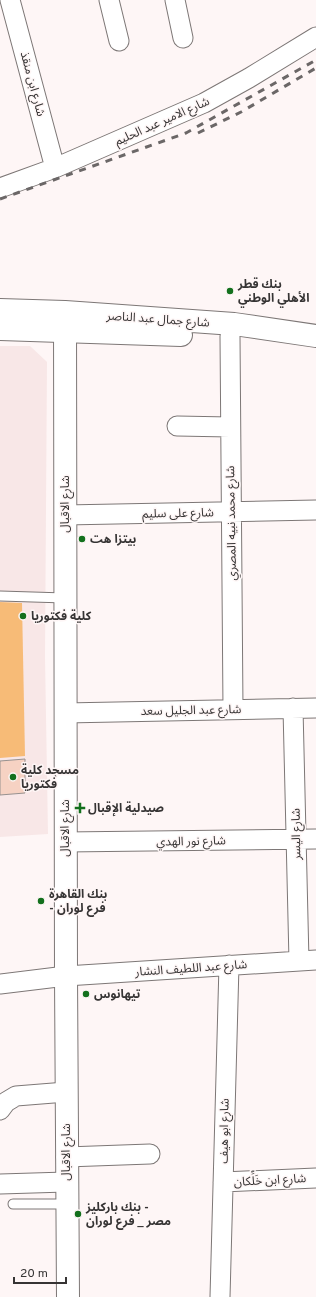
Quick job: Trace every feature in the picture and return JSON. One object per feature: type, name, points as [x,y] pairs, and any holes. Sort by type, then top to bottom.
[{"type":"street","name":"شارع ابن منقذ","points":[[10,0],[55,168]]},
{"type":"street","points":[[109,0],[119,40]]},
{"type":"street","points":[[175,0],[183,38]]},
{"type":"street","name":"شارع الامير عبد الحليم","points":[[0,188],[55,168],[204,103],[249,78],[316,37]]},
{"type":"street","name":"شارع جمال عبد الناصر","points":[[0,310],[65,321],[230,336],[316,346]]},
{"type":"street","name":"شارع جمال عبد الناصر","points":[[0,329],[65,321],[234,324],[316,336]]},
{"type":"street","name":"شارع الاقبال","points":[[65,321],[66,1204],[68,1297]]},
{"type":"street","name":"شارع محمد نبيه المصري","points":[[230,336],[233,709]]},
{"type":"street","points":[[177,426],[230,427]]},
{"type":"street","name":"شارع على سليم","points":[[65,515],[316,510]]},
{"type":"street","name":"شارع اليسر","points":[[293,708],[296,839],[312,962]]},
{"type":"street","name":"شارع عبد الجليل سعد","points":[[65,713],[316,708]]},
{"type":"street","name":"شارع نور الهدي","points":[[66,842],[316,839]]},
{"type":"street","name":"شارع عبد اللطيف النشار","points":[[0,984],[66,976],[229,965],[312,962]]},
{"type":"street","name":"شارع ابو هيف","points":[[220,1297],[229,965]]},
{"type":"street","points":[[0,1110],[6,1102],[16,1096],[66,1092]]},
{"type":"street","points":[[66,1157],[150,1154]]},
{"type":"street","name":"شارع ابن خَلِّكان","points":[[223,1182],[316,1178]]},
{"type":"street","points":[[0,1184],[66,1182]]},
{"type":"lane","points":[[0,596],[65,598]]},
{"type":"lane","points":[[13,1204],[66,1204]]},
{"type":"shaded area","name":"كلية فكتوريا","points":[[0,346],[30,346],[47,362],[45,657],[48,834],[0,837]]},
{"type":"shaded area","points":[[0,602],[22,603],[25,756],[0,758]]},
{"type":"building","name":"مسجد كلية فكتوريا","points":[[25,759],[25,793],[0,795],[0,761]]},
{"type":"railway","points":[[0,199],[186,133],[316,60]]},
{"type":"railway","points":[[198,133],[241,112],[316,68]]},
{"type":"place","name":"بنك قطر الأهلي الوطني","points":[[230,291]]},
{"type":"place","name":"بيتزا هت","points":[[82,539]]},
{"type":"place","name":"كلية فكتوريا","points":[[23,616]]},
{"type":"place","name":"مسجد كلية فكتوريا","points":[[13,777]]},
{"type":"place","name":"صيدلية الإقبال","points":[[80,808]]},
{"type":"place","name":"بنك القاهرة - فرع لوران","points":[[41,901]]},
{"type":"place","name":"تيهانوس","points":[[86,994]]},
{"type":"place","name":"بنك باركليز - مصر _ فرع لوران","points":[[78,1214]]}]
